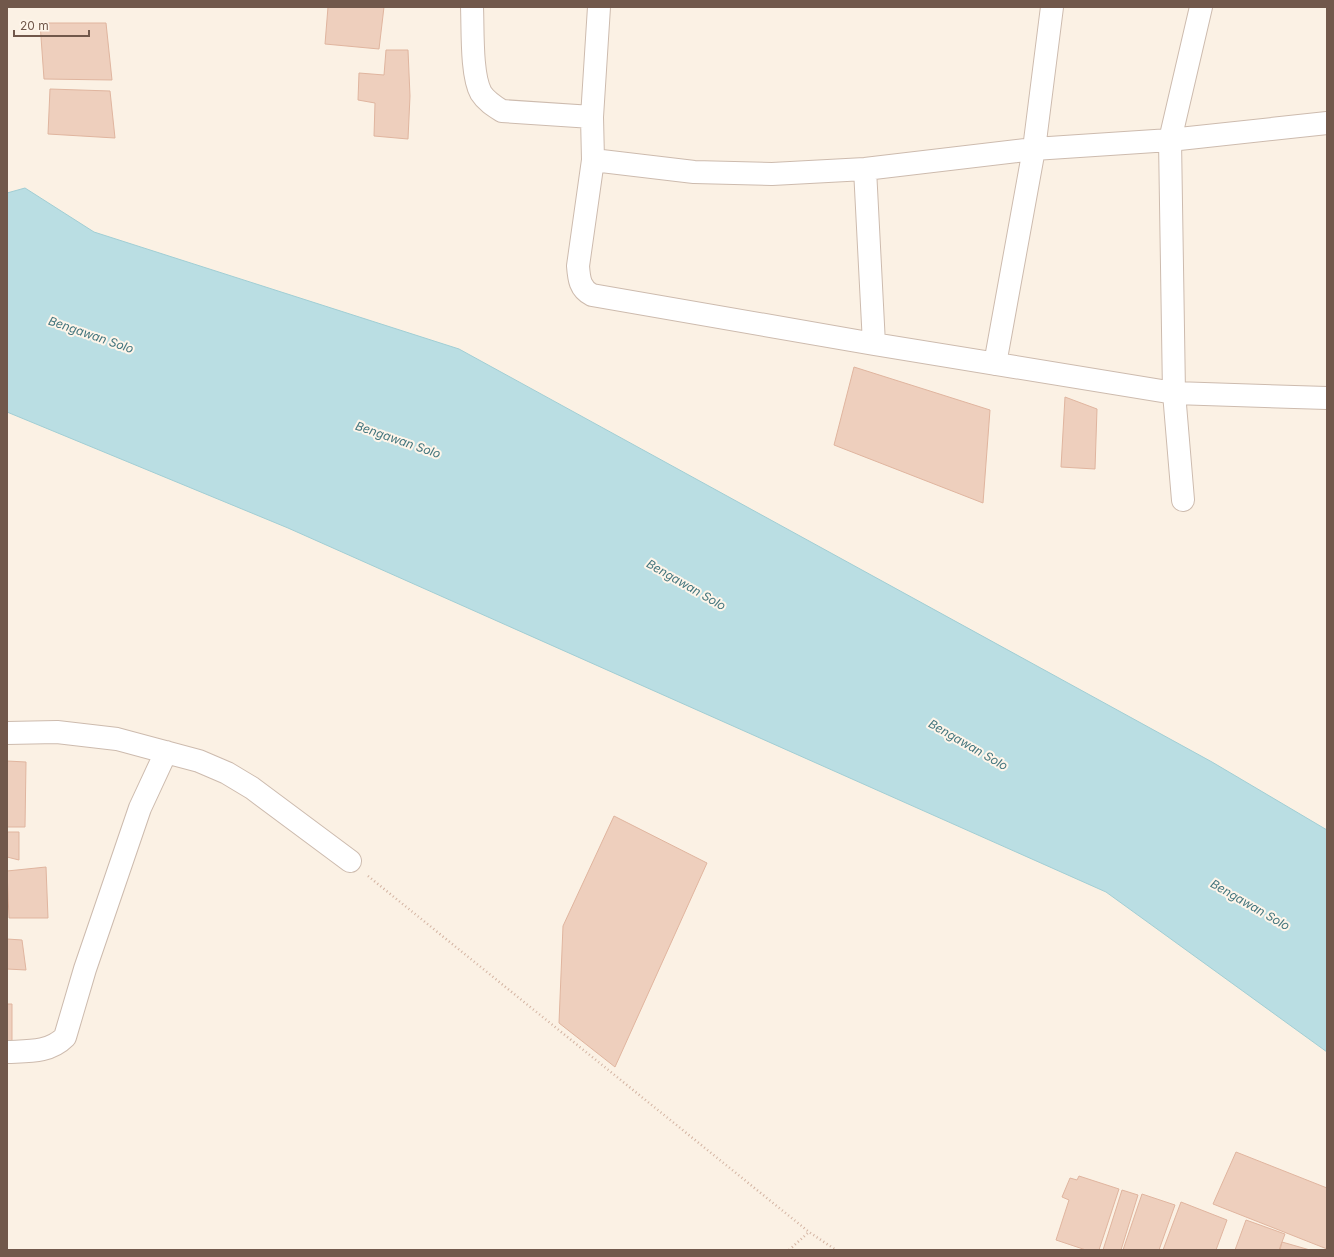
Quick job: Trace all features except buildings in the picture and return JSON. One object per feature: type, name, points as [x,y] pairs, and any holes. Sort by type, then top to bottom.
[{"type":"street","points":[[472,7],[476,80],[481,93],[490,103],[502,111],[592,117]]},
{"type":"street","points":[[599,7],[592,117],[593,160],[578,266],[580,284],[588,293],[592,295],[874,344],[1174,393],[1327,398]]},
{"type":"street","points":[[995,364],[1034,149],[1052,7]]},
{"type":"street","points":[[1183,500],[1174,393],[1170,140],[1201,7]]},
{"type":"street","points":[[593,160],[694,172],[772,174],[865,169],[1034,149],[1170,140],[1327,123]]},
{"type":"street","points":[[865,169],[874,344]]},
{"type":"street","points":[[7,733],[57,732],[118,739],[200,761],[227,773],[246,784],[350,860]]},
{"type":"street","points":[[7,1052],[36,1051],[49,1048],[58,1044],[65,1037],[85,969],[140,808],[166,752]]},
{"type":"path","points":[[350,860],[809,1232],[836,1250]]},
{"type":"path","points":[[789,1250],[809,1232]]},
{"type":"water","name":"Bengawan Solo","points":[[25,188],[94,232],[459,349],[1212,762],[1327,830],[1327,1052],[1106,892],[288,528],[7,412],[7,193]]}]
